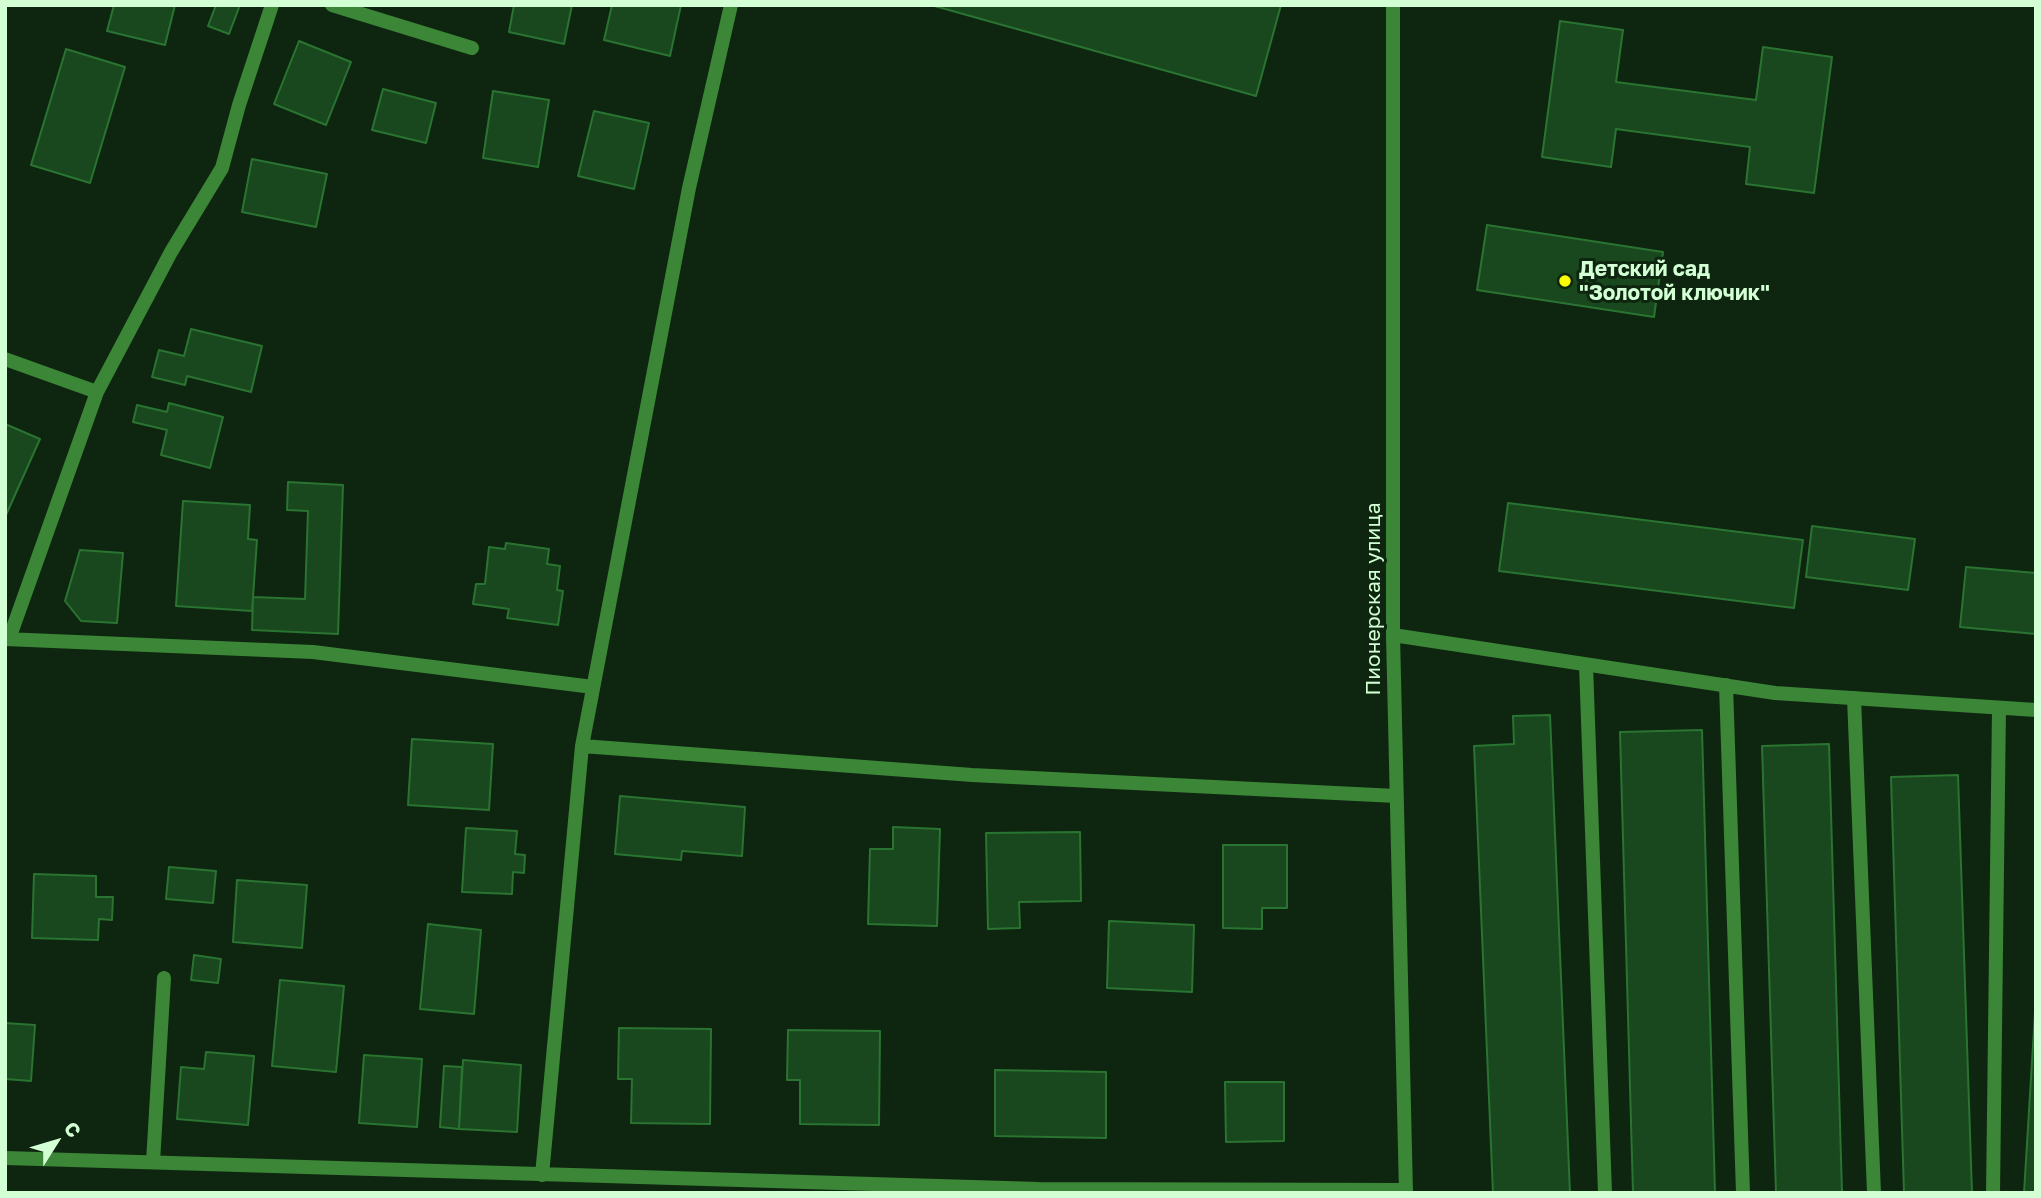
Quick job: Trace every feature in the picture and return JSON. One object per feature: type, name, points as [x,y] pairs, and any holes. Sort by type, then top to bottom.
[{"type":"street","points":[[272,5],[239,104],[222,169],[171,252],[96,393],[7,639],[313,652],[593,687]]},
{"type":"street","points":[[332,5],[472,48]]},
{"type":"street","points":[[542,1175],[582,746],[689,188],[731,5]]},
{"type":"street","name":"Пионерская улица","points":[[1392,5],[1393,635],[1406,1191]]},
{"type":"street","points":[[5,359],[96,393]]},
{"type":"street","points":[[1393,635],[1774,693],[2036,710]]},
{"type":"street","points":[[1586,664],[1605,1193]]},
{"type":"street","points":[[1726,685],[1743,1193]]},
{"type":"street","points":[[1854,698],[1874,1193]]},
{"type":"street","points":[[1993,1193],[1999,708]]},
{"type":"street","points":[[582,746],[972,775],[1396,796]]},
{"type":"street","points":[[153,1162],[164,978]]},
{"type":"street","points":[[5,1158],[1039,1189],[1406,1191]]},
{"type":"building","points":[[114,5],[175,5],[165,45],[107,31]]},
{"type":"building","points":[[216,5],[240,5],[229,34],[208,26]]},
{"type":"building","points":[[514,5],[572,5],[564,44],[509,32]]},
{"type":"building","points":[[612,5],[681,5],[670,56],[604,40]]},
{"type":"building","points":[[931,5],[1281,5],[1256,96]]},
{"type":"building","points":[[1560,21],[1623,30],[1616,82],[1756,100],[1763,47],[1832,57],[1814,193],[1746,184],[1750,147],[1616,129],[1611,167],[1542,157]]},
{"type":"building","points":[[299,41],[351,62],[326,125],[274,104]]},
{"type":"building","points":[[66,49],[125,67],[90,183],[31,165]]},
{"type":"building","points":[[383,89],[436,103],[426,143],[372,130]]},
{"type":"building","points":[[493,91],[549,100],[538,167],[483,158]]},
{"type":"building","points":[[594,111],[649,123],[634,189],[578,176]]},
{"type":"building","points":[[252,159],[327,174],[316,227],[242,212]]},
{"type":"building","points":[[1487,225],[1663,252],[1654,317],[1477,290]]},
{"type":"building","points":[[191,329],[262,346],[251,392],[187,376],[185,385],[152,377],[159,350],[184,356]]},
{"type":"building","points":[[169,403],[223,417],[210,468],[161,455],[167,430],[133,422],[137,405],[167,412]]},
{"type":"building","points":[[5,424],[40,439],[6,515],[5,515]]},
{"type":"building","points":[[288,482],[343,485],[338,634],[252,630],[253,597],[305,599],[308,511],[287,510]]},
{"type":"building","points":[[183,501],[250,505],[248,539],[257,540],[252,611],[176,606]]},
{"type":"building","points":[[1508,503],[1803,540],[1794,608],[1499,571]]},
{"type":"building","points":[[1812,526],[1915,539],[1908,590],[1806,577]]},
{"type":"building","points":[[506,543],[549,549],[547,564],[560,566],[557,590],[563,591],[558,625],[507,618],[509,609],[473,604],[476,584],[485,584],[489,547],[505,549]]},
{"type":"building","points":[[80,550],[123,553],[117,623],[81,621],[65,601]]},
{"type":"building","points":[[1966,567],[2036,573],[2036,634],[1960,627]]},
{"type":"building","points":[[1550,715],[1570,1193],[1493,1193],[1474,746],[1514,744],[1513,716]]},
{"type":"building","points":[[1702,730],[1715,1193],[1633,1193],[1620,732]]},
{"type":"building","points":[[412,739],[493,744],[489,810],[408,805]]},
{"type":"building","points":[[1829,744],[1842,1193],[1776,1193],[1762,746]]},
{"type":"building","points":[[1958,775],[1972,1193],[1904,1193],[1891,777]]},
{"type":"building","points":[[620,796],[745,807],[742,856],[682,851],[681,860],[615,854]]},
{"type":"building","points":[[893,827],[940,829],[937,926],[868,924],[870,849],[893,849]]},
{"type":"building","points":[[466,828],[517,831],[515,854],[525,855],[524,873],[513,872],[512,894],[462,892]]},
{"type":"building","points":[[1080,832],[1081,901],[1019,902],[1020,928],[988,929],[986,833]]},
{"type":"building","points":[[1223,845],[1287,845],[1287,908],[1262,908],[1262,929],[1223,928]]},
{"type":"building","points":[[169,867],[216,871],[213,903],[166,899]]},
{"type":"building","points":[[34,874],[96,876],[96,897],[113,897],[112,920],[99,919],[98,940],[32,938]]},
{"type":"building","points":[[237,880],[307,885],[302,948],[233,942]]},
{"type":"building","points":[[1109,921],[1194,925],[1192,992],[1107,988]]},
{"type":"building","points":[[428,924],[481,930],[474,1014],[420,1009]]},
{"type":"building","points":[[194,955],[221,959],[218,983],[191,980]]},
{"type":"building","points":[[280,980],[344,986],[336,1072],[272,1066]]},
{"type":"building","points":[[2036,996],[2036,1193],[2024,1193]]},
{"type":"building","points":[[5,1023],[35,1025],[31,1081],[5,1079]]},
{"type":"building","points":[[619,1028],[711,1029],[710,1124],[631,1123],[632,1079],[618,1079]]},
{"type":"building","points":[[788,1030],[880,1031],[879,1125],[800,1124],[800,1080],[787,1080]]},
{"type":"building","points":[[206,1052],[254,1056],[248,1125],[177,1119],[181,1067],[204,1069]]},
{"type":"building","points":[[364,1055],[422,1059],[417,1127],[359,1123]]},
{"type":"building","points":[[463,1060],[521,1065],[517,1132],[459,1129]]},
{"type":"building","points":[[444,1066],[462,1067],[459,1129],[440,1127]]},
{"type":"building","points":[[995,1070],[1106,1072],[1106,1138],[995,1136]]},
{"type":"building","points":[[1225,1082],[1284,1082],[1284,1141],[1226,1142]]},
{"type":"place","name":"Детский сад \"Золотой ключик\"","points":[[1565,281]]}]
